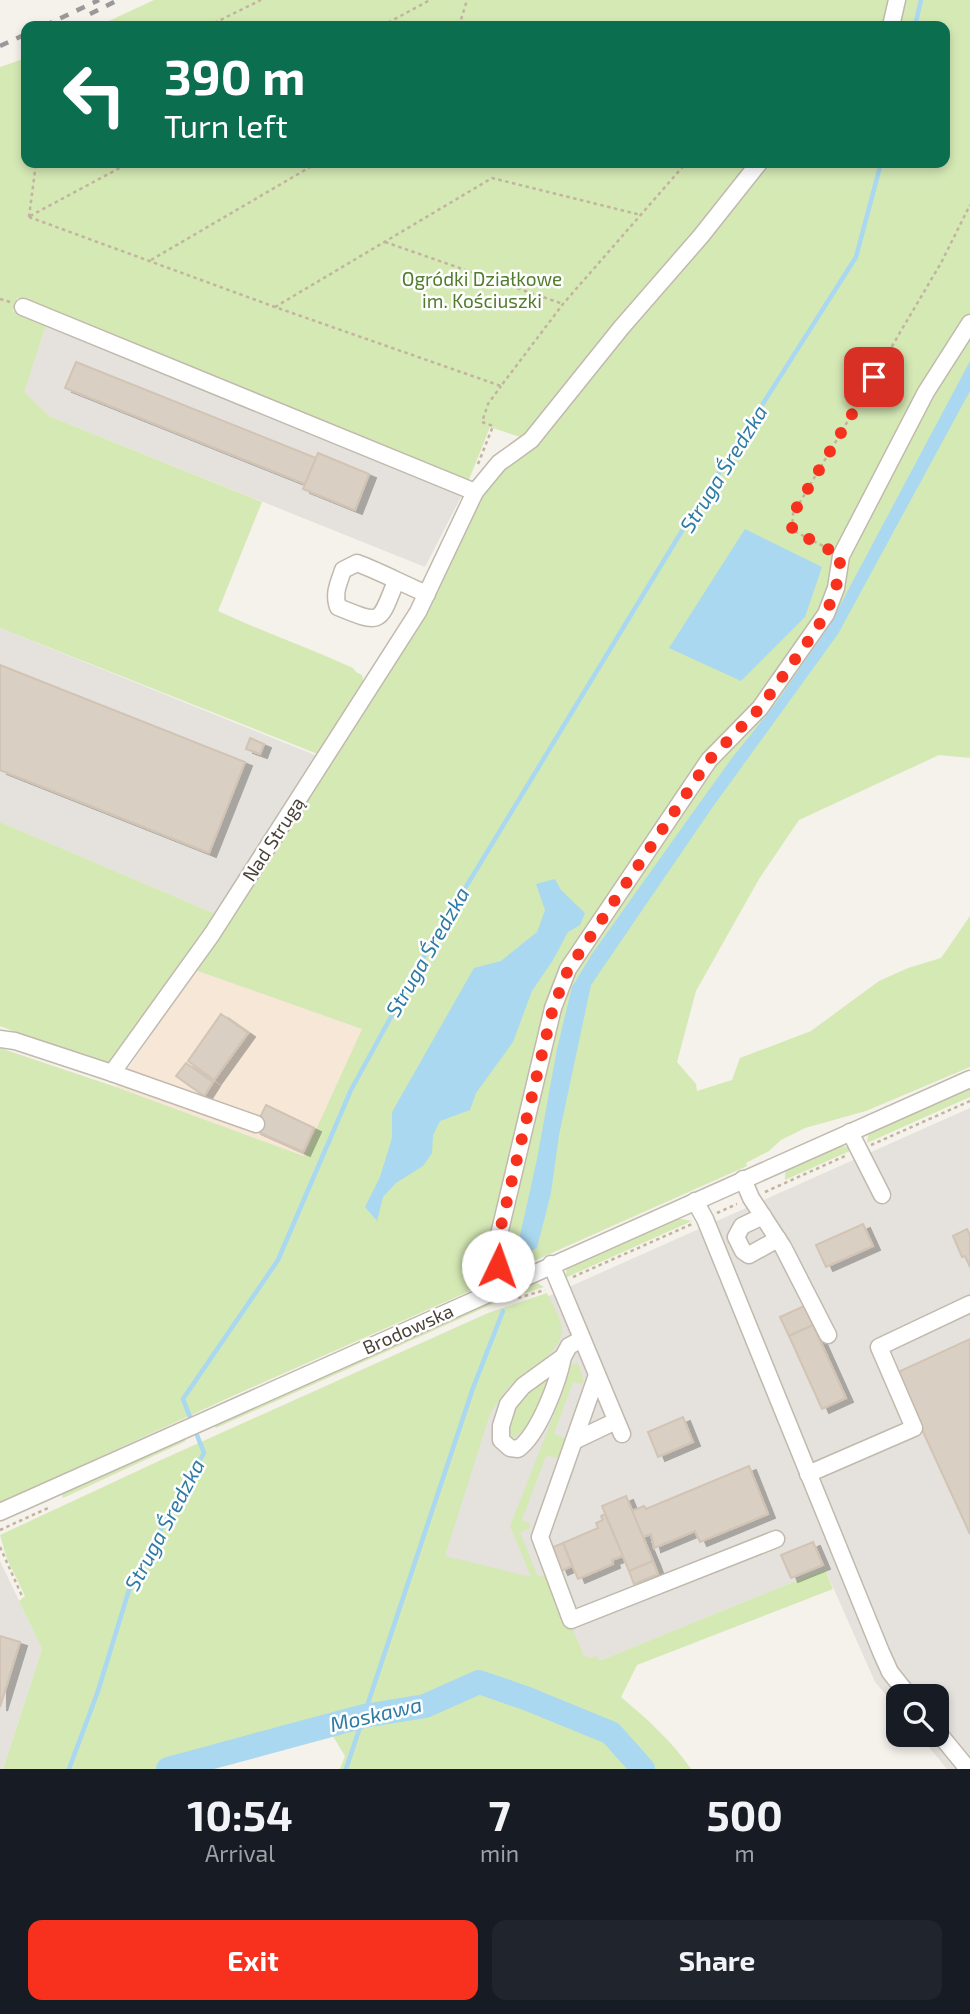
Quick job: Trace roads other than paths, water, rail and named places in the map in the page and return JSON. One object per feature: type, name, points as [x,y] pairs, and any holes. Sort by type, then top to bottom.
[{"type":"street","points":[[892,21],[897,0]]},
{"type":"street","name":"Nad Strugą","points":[[112,1073],[219,922],[418,612],[475,492],[499,463],[531,440],[755,168]]},
{"type":"street","points":[[23,307],[475,492]]},
{"type":"street","points":[[504,1285],[498,1266],[497,1243],[553,1008],[568,970],[709,760],[760,708],[826,614],[836,588],[841,556],[926,392],[970,323]]},
{"type":"street","points":[[396,581],[427,594]]},
{"type":"street","points":[[0,1039],[15,1041],[112,1073],[256,1124]]},
{"type":"street","name":"Brodowska","points":[[0,1512],[970,1079]]},
{"type":"street","points":[[850,1132],[882,1195]]},
{"type":"street","points":[[743,1179],[828,1335]]},
{"type":"street","points":[[695,1201],[705,1219],[880,1652],[900,1684]]},
{"type":"street","points":[[763,1216],[742,1226],[736,1237],[743,1251],[749,1255],[778,1239]]},
{"type":"street","points":[[546,1266],[559,1283],[619,1427],[574,1441]]},
{"type":"street","points":[[808,1474],[914,1428],[879,1346],[970,1304]]},
{"type":"street","points":[[563,1357],[523,1386],[508,1404],[501,1426],[501,1440],[510,1448],[518,1449],[527,1443],[559,1376],[563,1357],[569,1346],[582,1339]]},
{"type":"street","points":[[597,1376],[540,1537],[572,1620],[776,1539]]},
{"type":"street","points":[[949,1746],[968,1769]]},
{"type":"water","points":[[970,361],[970,391],[838,634],[712,808],[591,985],[559,1135],[551,1193],[537,1248],[520,1256],[517,1249],[572,987],[592,954],[732,758],[776,703],[829,626]]},
{"type":"water","points":[[745,529],[822,567],[805,617],[741,681],[669,648]]},
{"type":"water","points":[[555,879],[561,890],[585,913],[580,925],[568,932],[532,991],[513,1042],[476,1093],[470,1110],[440,1121],[433,1135],[432,1153],[423,1166],[396,1183],[383,1197],[377,1221],[365,1207],[380,1177],[392,1138],[392,1112],[474,968],[501,961],[537,932],[545,910],[536,884]]},
{"type":"waterway","name":"Struga Średzka","points":[[916,21],[921,0]]},
{"type":"waterway","name":"Struga Średzka","points":[[69,1769],[98,1691],[129,1590],[204,1453],[183,1399],[278,1260],[351,1090],[427,951],[677,539],[856,257],[880,168]]},
{"type":"waterway","points":[[346,1769],[473,1388],[503,1311]]},
{"type":"waterway","name":"Moskawa","points":[[168,1769],[364,1716],[425,1706],[479,1682],[611,1733],[643,1769]]},
{"type":"railway","points":[[55,21],[99,0]]},
{"type":"railway","points":[[90,14],[118,0]]},
{"type":"railway","points":[[0,46],[21,36]]},
{"type":"park label","name":"Ogródki Działkowe im. Kościuszki","points":[[482,290]]}]
